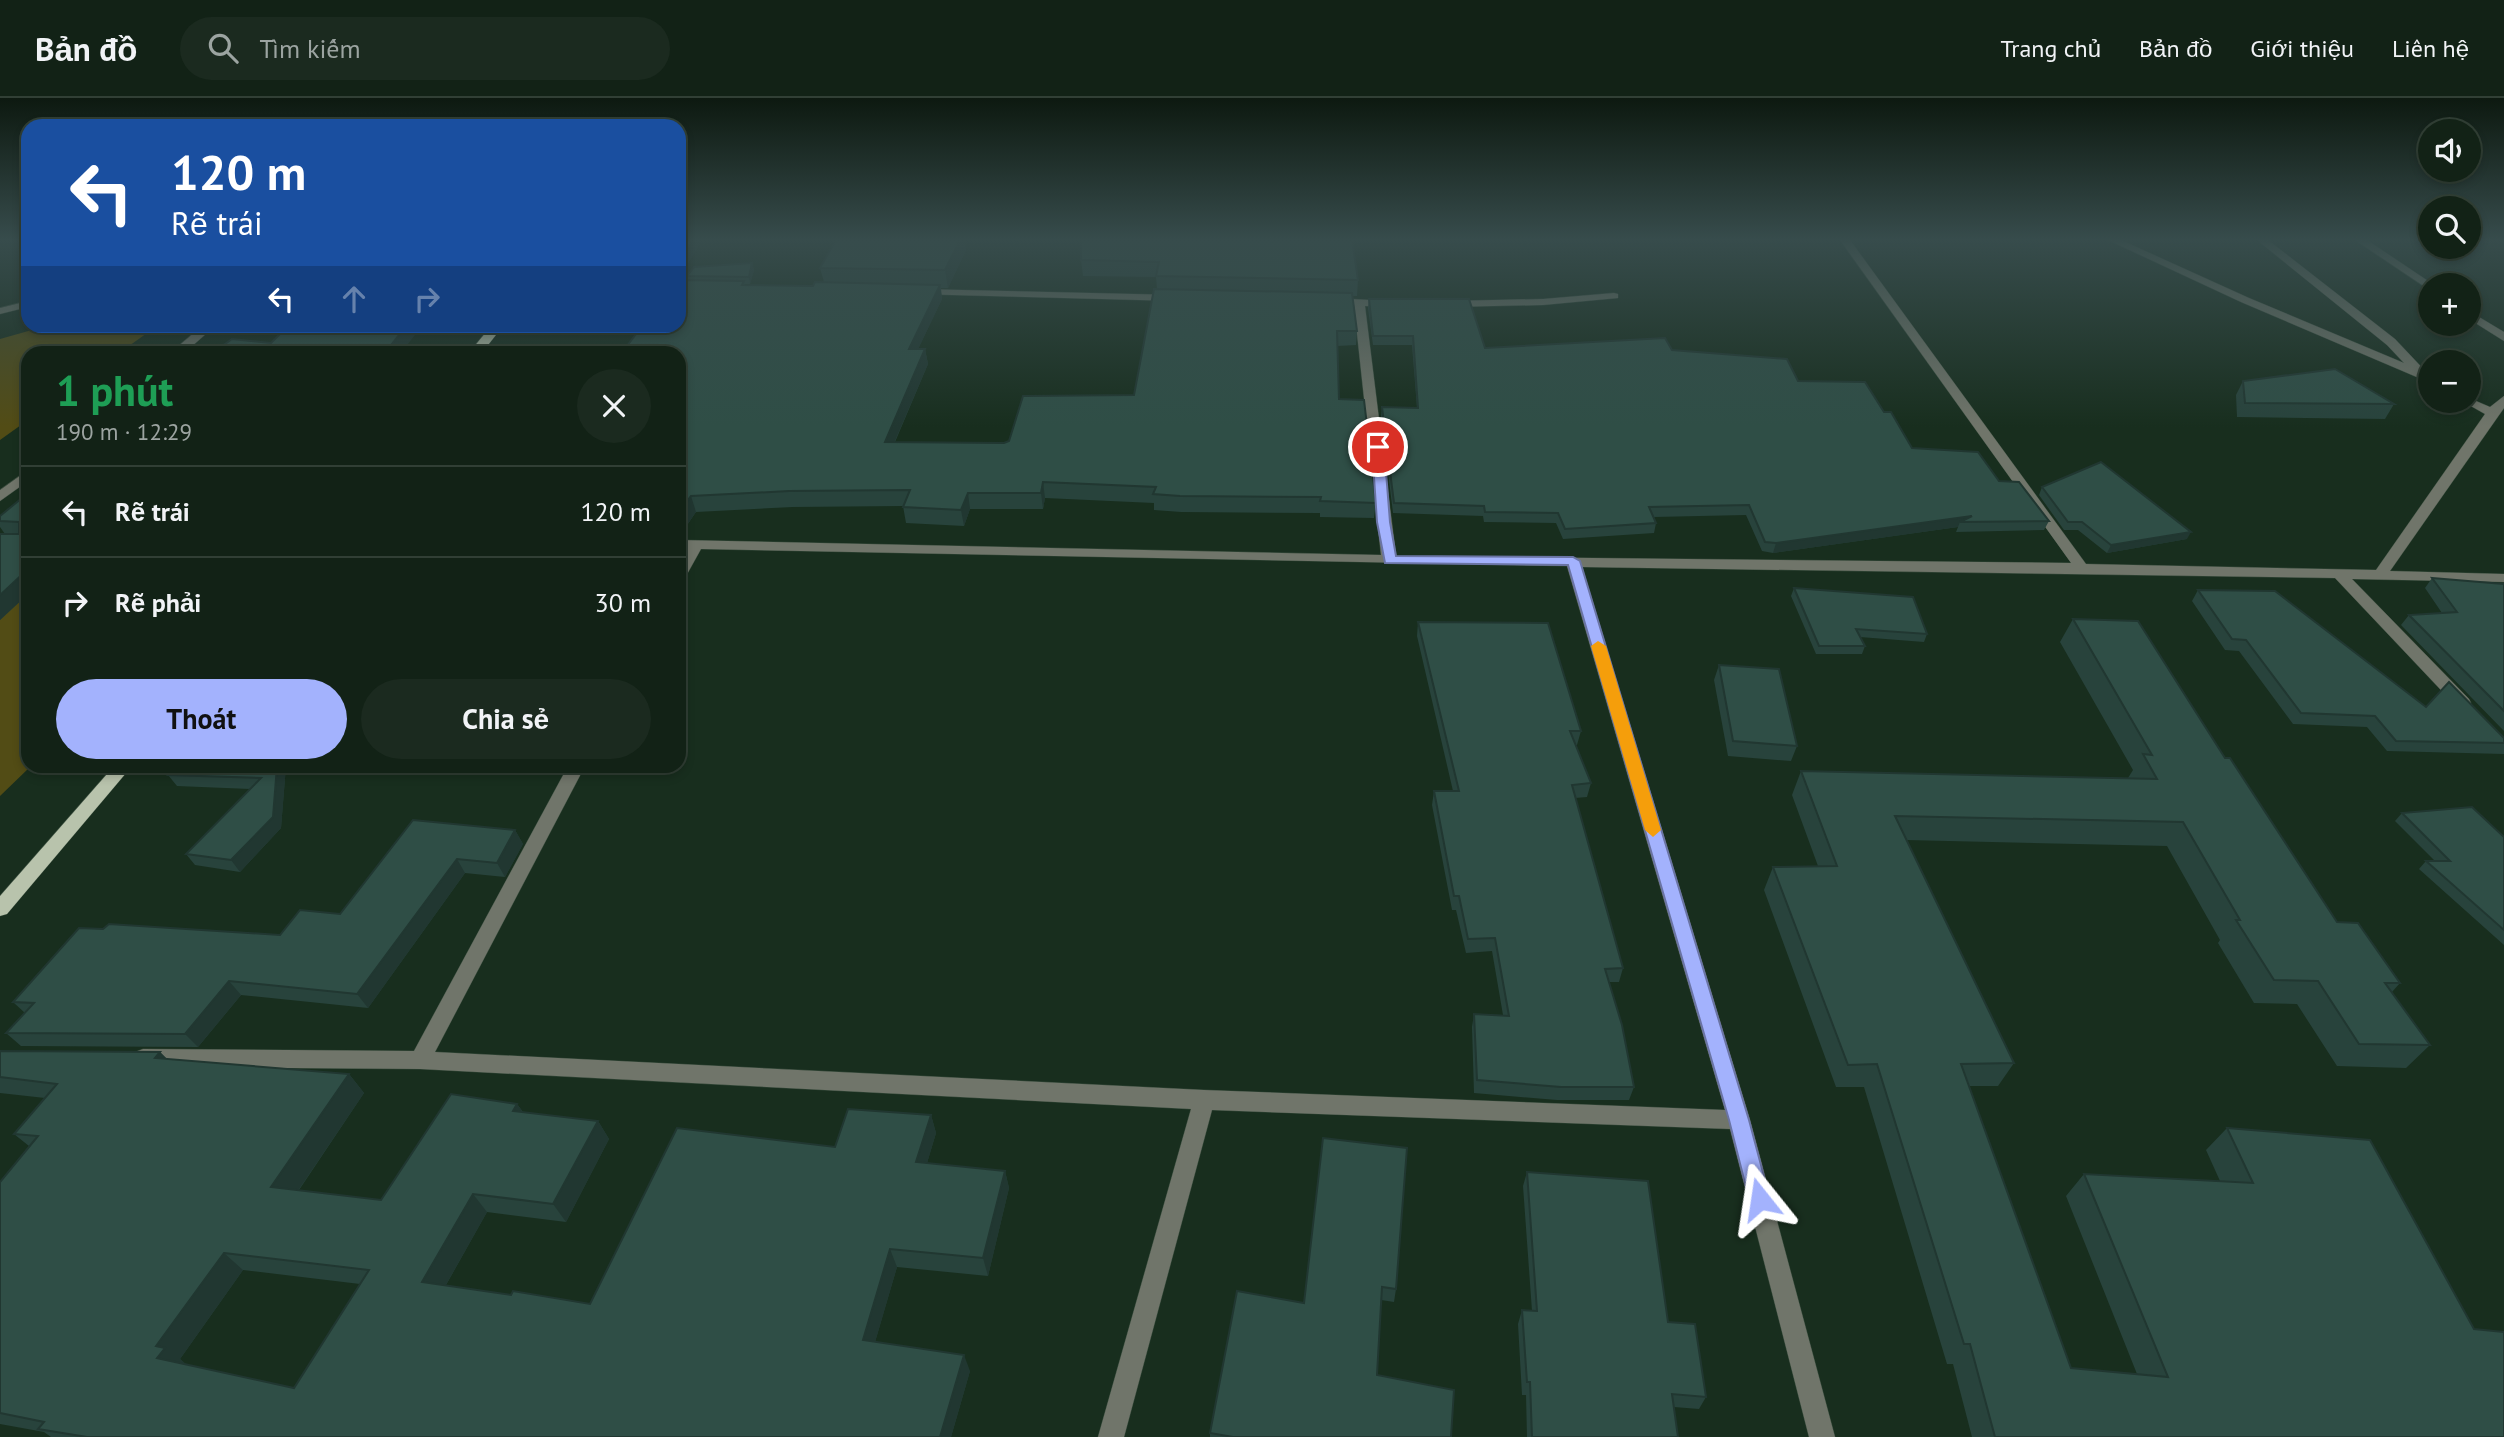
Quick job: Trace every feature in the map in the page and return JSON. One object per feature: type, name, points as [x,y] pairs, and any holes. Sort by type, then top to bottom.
[{"type":"main road","points":[[0,909],[118,773]]},
{"type":"street","points":[[1359,302],[1390,560]]},
{"type":"street","points":[[1370,302],[1404,304]]},
{"type":"street","points":[[1442,304],[1518,302]]},
{"type":"street","points":[[1890,302],[2082,568]]},
{"type":"street","points":[[2251,302],[2418,373]]},
{"type":"street","points":[[2341,302],[2391,342],[2418,368]]},
{"type":"street","points":[[0,311],[21,305]]},
{"type":"street","points":[[2481,322],[2504,337]]},
{"type":"street","points":[[185,346],[200,333]]},
{"type":"street","points":[[2380,575],[2492,413],[2504,400]]},
{"type":"street","points":[[2481,408],[2492,413]]},
{"type":"street","points":[[0,498],[21,480]]},
{"type":"street","points":[[686,544],[1390,560],[2082,568],[2504,578]]},
{"type":"street","points":[[686,563],[696,544]]},
{"type":"street","points":[[1573,561],[1739,1120],[1822,1437]]},
{"type":"street","points":[[2339,574],[2475,715]]},
{"type":"street","points":[[420,1060],[573,773]]},
{"type":"street","points":[[116,1058],[420,1060],[1204,1100],[1739,1120]]},
{"type":"street","points":[[1111,1437],[1204,1100]]},
{"type":"shaded area","points":[[21,333],[147,333],[129,346],[21,346],[21,425],[0,440],[0,339]]},
{"type":"shaded area","points":[[21,584],[21,773],[24,773],[0,796],[0,586]]},
{"type":"building","points":[[686,302],[932,302],[909,349],[925,349],[885,442],[1004,443],[1009,441],[1023,396],[1134,395],[1151,302],[1353,302],[1357,331],[1337,331],[1339,399],[1364,400],[1376,503],[1320,501],[1321,497],[1180,496],[1153,494],[1156,487],[1043,482],[1041,493],[968,493],[961,510],[903,507],[910,490],[789,491],[691,496],[686,503],[686,346],[627,346],[637,333],[686,333]]},
{"type":"building","points":[[1369,302],[1470,302],[1485,348],[1665,338],[1672,350],[1787,359],[1798,381],[1865,382],[1884,412],[1891,412],[1912,448],[1978,452],[1999,481],[2019,482],[2049,521],[1960,522],[1972,516],[1776,543],[1765,542],[1749,505],[1649,507],[1656,523],[1565,529],[1558,513],[1485,512],[1484,506],[1394,503],[1382,407],[1418,408],[1413,336],[1373,336]]},
{"type":"building","points":[[281,333],[400,333],[390,346],[222,346],[232,339],[271,343]]},
{"type":"building","points":[[2335,369],[2394,404],[2245,403],[2243,381]]},
{"type":"building","points":[[2101,462],[2191,532],[2111,545],[2082,522],[2068,522],[2042,487]]},
{"type":"building","points":[[21,499],[21,576],[0,595],[0,534],[19,534],[19,522],[0,521],[0,516]]},
{"type":"building","points":[[2432,578],[2504,584],[2504,711],[2409,615],[2457,612]]},
{"type":"building","points":[[1794,588],[1913,597],[1927,634],[1856,629],[1865,646],[1819,646]]},
{"type":"building","points":[[2198,590],[2275,591],[2426,707],[2449,682],[2504,738],[2504,743],[2396,741],[2375,716],[2301,713],[2246,640],[2232,639]]},
{"type":"building","points":[[2073,619],[2138,621],[2225,758],[2230,758],[2337,922],[2358,923],[2400,983],[2385,983],[2430,1045],[2359,1044],[2318,981],[2274,980],[2236,920],[2240,920],[2183,822],[1895,816],[2014,1063],[1961,1064],[2071,1368],[2168,1377],[2084,1174],[2253,1183],[2227,1128],[2370,1140],[2474,1329],[2504,1332],[2504,1437],[1995,1437],[1970,1344],[1964,1344],[1877,1064],[1848,1065],[1773,867],[1837,866],[1801,771],[2157,779],[2143,754],[2152,755]]},
{"type":"building","points":[[1418,622],[1548,623],[1581,731],[1570,731],[1591,783],[1572,785],[1623,968],[1605,969],[1622,1025],[1634,1087],[1561,1087],[1477,1080],[1474,1014],[1509,1016],[1495,938],[1468,939],[1459,896],[1454,896],[1434,791],[1459,791]]},
{"type":"building","points":[[1719,665],[1779,669],[1797,746],[1733,741]]},
{"type":"building","points":[[276,773],[273,817],[231,860],[186,854],[261,778],[168,775]]},
{"type":"building","points":[[2472,807],[2504,837],[2504,930],[2426,861],[2450,861],[2402,813]]},
{"type":"building","points":[[413,820],[515,830],[497,863],[457,859],[357,994],[229,981],[185,1034],[6,1033],[34,1003],[13,1002],[79,928],[103,929],[109,924],[280,935],[300,910],[340,914]]},
{"type":"building","points":[[0,1051],[160,1052],[155,1058],[349,1074],[271,1187],[381,1200],[451,1094],[517,1104],[513,1111],[598,1121],[553,1204],[473,1194],[422,1282],[511,1295],[513,1291],[590,1304],[677,1128],[835,1147],[848,1109],[931,1115],[916,1162],[1005,1171],[983,1258],[890,1249],[863,1340],[964,1355],[940,1437],[87,1437],[38,1429],[44,1422],[0,1413],[0,1182],[38,1136],[14,1134],[57,1084],[0,1077]],"holes":[[[224,1253],[369,1270],[294,1388],[157,1358],[165,1348],[156,1346]]]},
{"type":"building","points":[[1323,1138],[1407,1148],[1396,1289],[1382,1287],[1377,1375],[1454,1390],[1451,1437],[1233,1437],[1210,1433],[1237,1291],[1304,1303]]},
{"type":"building","points":[[1527,1172],[1648,1181],[1668,1322],[1695,1324],[1706,1397],[1672,1394],[1678,1437],[1532,1437],[1530,1382],[1527,1382],[1522,1310],[1537,1311]]},
{"type":"slow traffic","points":[[1598,646],[1653,830]]},
{"type":"route","points":[[1378,447],[1383,522],[1390,560],[1573,561],[1760,1199]]}]
